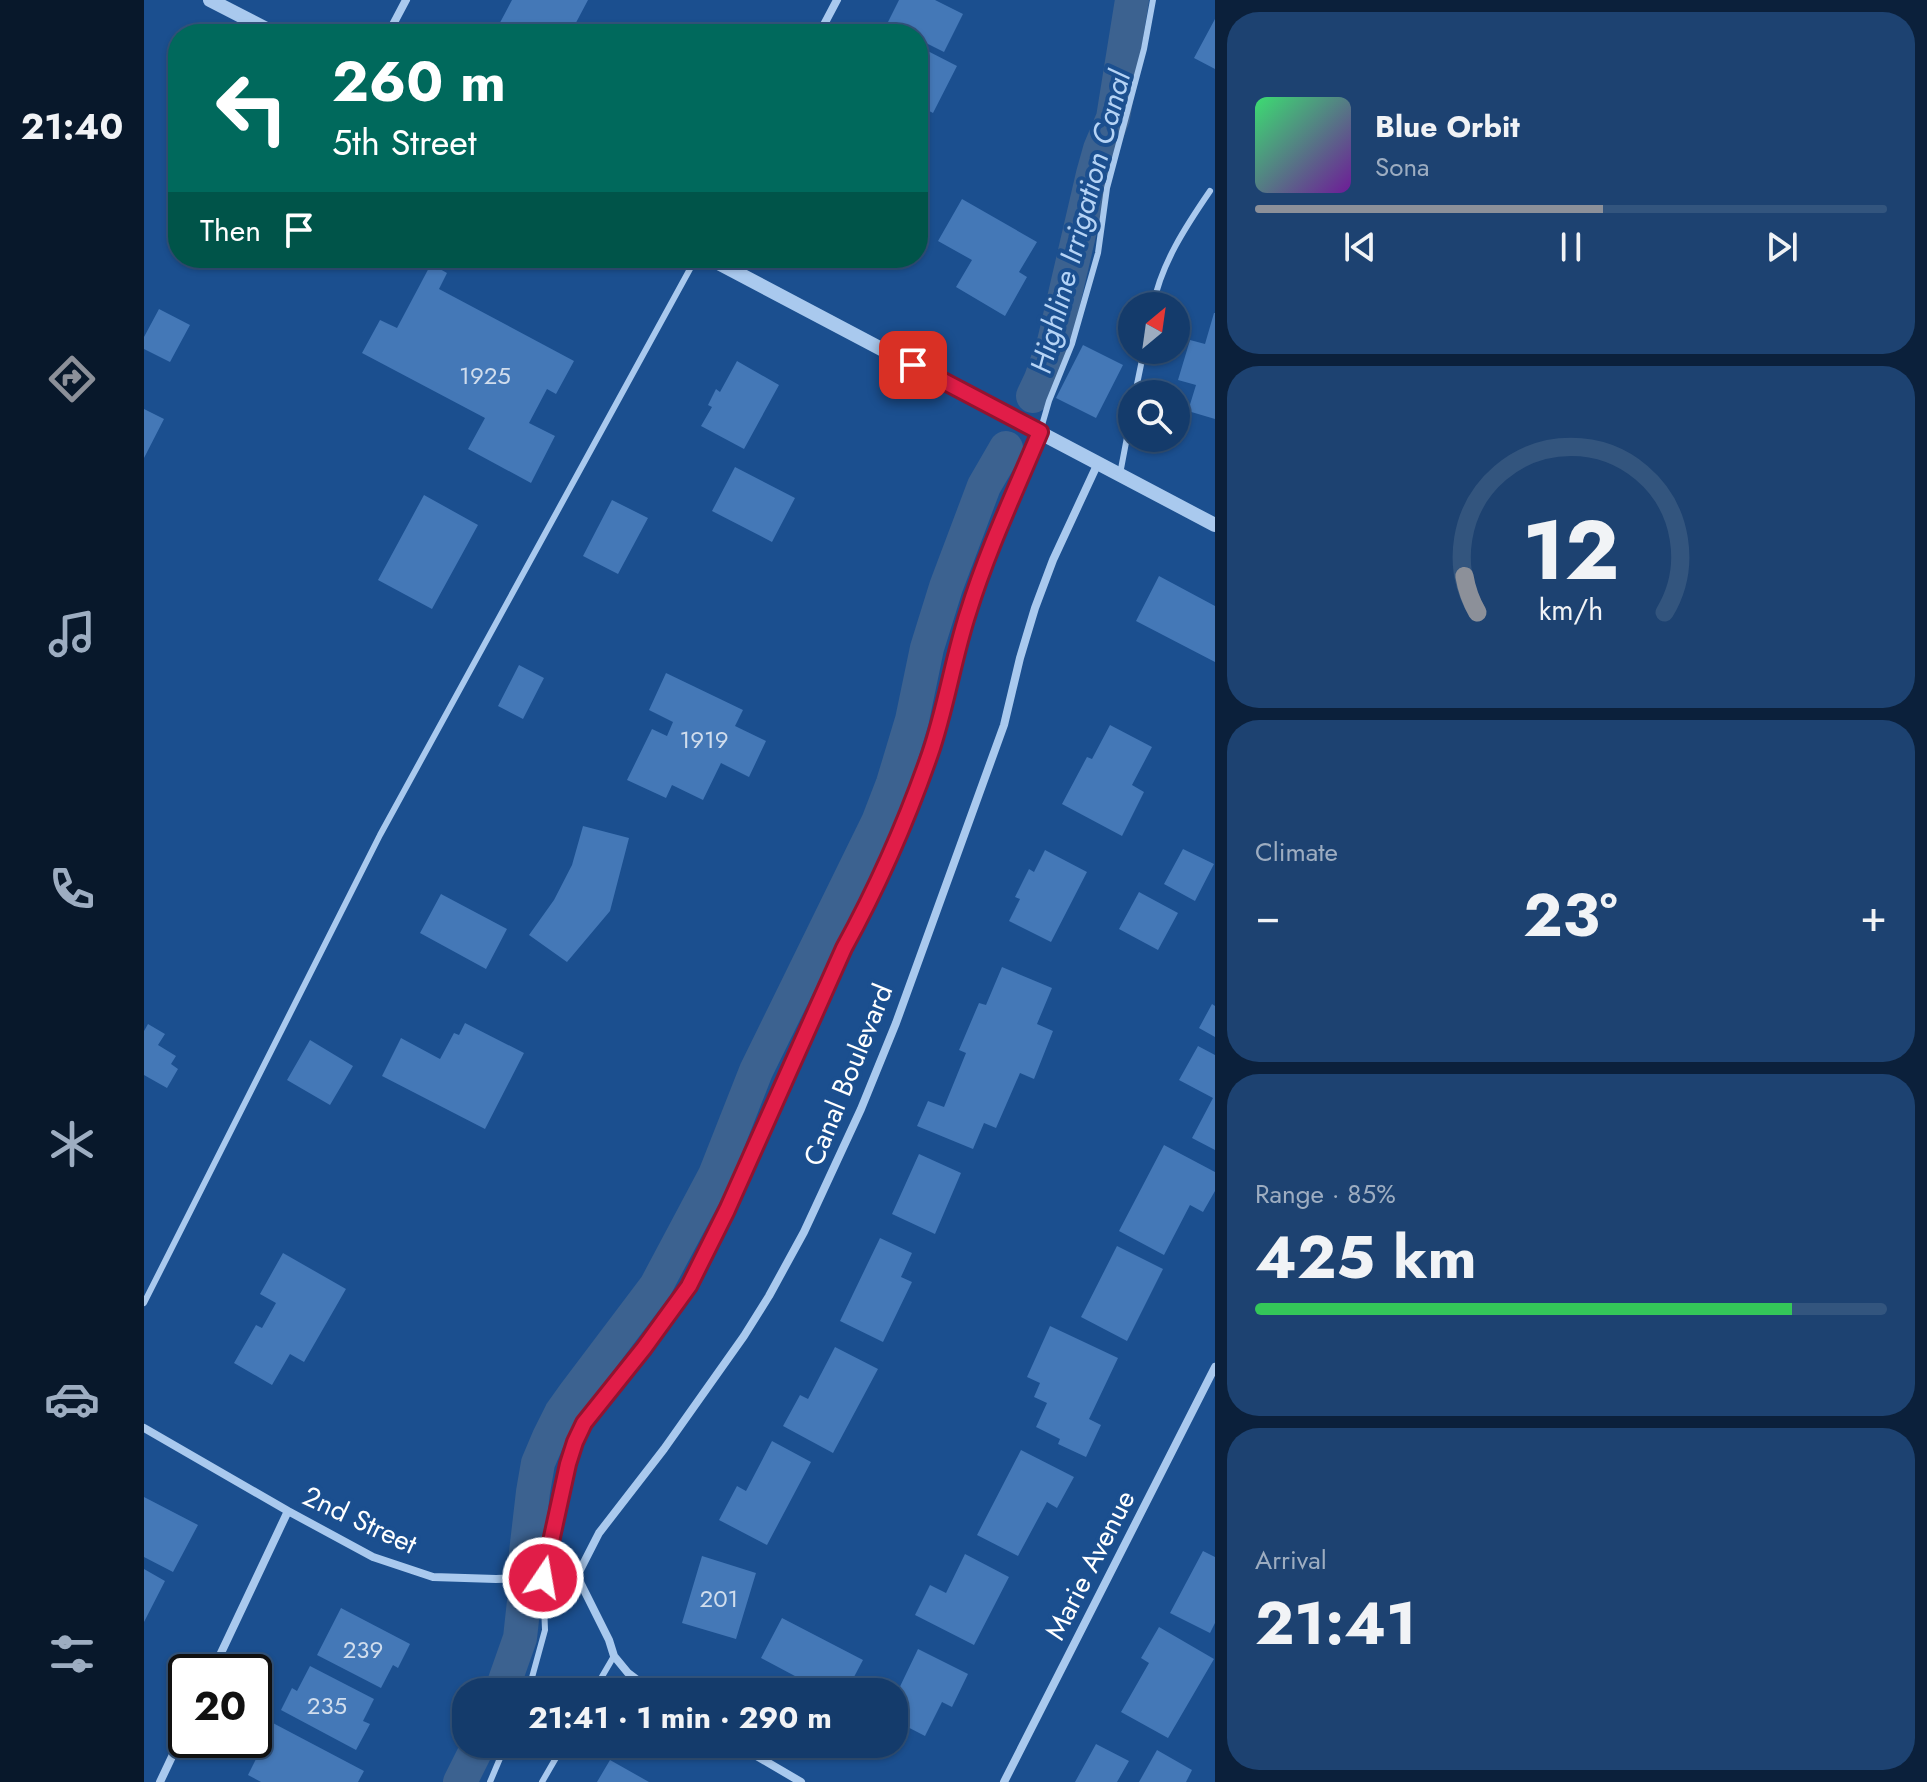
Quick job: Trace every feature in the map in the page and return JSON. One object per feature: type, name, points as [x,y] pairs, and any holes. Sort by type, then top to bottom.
[{"type":"street","points":[[210,0],[257,24]]},
{"type":"street","points":[[393,24],[406,0]]},
{"type":"street","points":[[824,24],[837,0]]},
{"type":"street","points":[[728,268],[1215,525]]},
{"type":"street","name":"Canal Boulevard","points":[[577,1576],[599,1533],[664,1449],[744,1336],[804,1232],[830,1177],[896,1023],[999,740],[1035,608],[1053,560],[1098,463]]},
{"type":"street","name":"Marie Avenue","points":[[1004,1782],[1215,1367]]},
{"type":"street","name":"2nd Street","points":[[144,1428],[373,1557],[433,1577],[496,1579],[577,1576]]},
{"type":"street","points":[[220,1654],[288,1511]]},
{"type":"street","points":[[577,1576],[614,1656],[635,1678]]},
{"type":"street","points":[[160,1782],[171,1758]]},
{"type":"street","points":[[760,1758],[801,1782]]},
{"type":"lane","points":[[532,1678],[545,1630],[542,1578],[575,1442],[584,1423],[689,1286],[727,1210],[844,948],[895,843],[930,753],[979,580],[1040,432],[1072,344],[1098,253],[1107,188],[1144,49],[1153,0]]},
{"type":"lane","points":[[1157,292],[1172,251],[1210,191]]},
{"type":"lane","points":[[144,1303],[380,835],[691,268]]},
{"type":"lane","points":[[1119,475],[1124,452]]},
{"type":"lane","points":[[601,1678],[614,1656]]},
{"type":"lane","points":[[490,1782],[500,1758]]},
{"type":"lane","points":[[542,1782],[556,1758]]},
{"type":"building","points":[[512,0],[588,0],[575,24],[499,24]]},
{"type":"building","points":[[899,0],[935,0],[963,14],[944,52],[928,44],[928,24],[887,24]]},
{"type":"building","points":[[1215,19],[1215,69],[1194,58]]},
{"type":"building","points":[[928,51],[957,66],[933,113],[928,110]]},
{"type":"building","points":[[962,199],[1037,242],[1019,272],[1027,277],[1005,316],[956,287],[972,260],[938,241]]},
{"type":"building","points":[[429,268],[438,268],[447,273],[439,289],[574,361],[556,394],[547,389],[529,423],[555,436],[531,483],[468,449],[485,418],[362,353],[380,320],[397,328]]},
{"type":"building","points":[[159,309],[190,325],[170,362],[144,349],[144,337]]},
{"type":"building","points":[[1215,313],[1215,419],[1190,412],[1196,385],[1190,383],[1190,380],[1178,380],[1183,364],[1190,364],[1190,340],[1205,344]]},
{"type":"building","points":[[1083,345],[1123,365],[1096,418],[1056,398]]},
{"type":"building","points":[[737,361],[779,385],[744,449],[701,426],[712,407],[708,405],[716,389],[720,392]]},
{"type":"building","points":[[144,409],[164,419],[144,458]]},
{"type":"building","points":[[735,467],[795,498],[772,542],[712,511]]},
{"type":"building","points":[[424,495],[478,525],[432,609],[378,580]]},
{"type":"building","points":[[612,500],[648,518],[618,574],[583,556]]},
{"type":"building","points":[[1159,576],[1215,606],[1215,662],[1136,621]]},
{"type":"building","points":[[519,665],[544,678],[523,719],[498,706]]},
{"type":"building","points":[[666,673],[743,710],[735,726],[766,741],[749,777],[721,763],[703,800],[672,785],[666,798],[627,780],[652,729],[667,736],[673,722],[649,710]]},
{"type":"building","points":[[1110,725],[1152,747],[1132,785],[1144,792],[1122,836],[1062,804],[1087,757],[1092,759]]},
{"type":"building","points":[[583,826],[629,838],[610,911],[567,962],[529,935],[554,900],[572,865]]},
{"type":"building","points":[[1183,849],[1214,864],[1195,901],[1164,884]]},
{"type":"building","points":[[1045,850],[1087,872],[1051,942],[1009,921],[1020,899],[1015,897],[1029,869],[1034,872]]},
{"type":"building","points":[[1139,892],[1178,913],[1158,950],[1119,929]]},
{"type":"building","points":[[441,894],[507,929],[486,969],[420,933]]},
{"type":"building","points":[[1002,967],[1052,988],[1037,1024],[1053,1031],[1034,1079],[1020,1073],[996,1128],[984,1123],[973,1149],[917,1126],[928,1101],[944,1107],[966,1053],[959,1050],[979,1003],[986,1005]]},
{"type":"building","points":[[1212,1004],[1215,1006],[1215,1037],[1199,1028]]},
{"type":"building","points":[[465,1023],[524,1053],[485,1129],[382,1076],[401,1038],[440,1059],[454,1033],[459,1035]]},
{"type":"building","points":[[148,1024],[165,1034],[158,1045],[176,1056],[171,1064],[178,1069],[167,1088],[144,1075],[144,1031]]},
{"type":"building","points":[[310,1040],[353,1066],[330,1105],[287,1080]]},
{"type":"building","points":[[1198,1046],[1215,1055],[1215,1150],[1192,1138],[1213,1098],[1179,1080]]},
{"type":"building","points":[[1164,1145],[1215,1172],[1215,1191],[1203,1212],[1190,1205],[1164,1255],[1119,1231]]},
{"type":"building","points":[[919,1154],[961,1173],[935,1234],[892,1214]]},
{"type":"building","points":[[880,1238],[912,1253],[901,1277],[912,1282],[883,1342],[840,1321]]},
{"type":"building","points":[[1117,1246],[1163,1269],[1127,1341],[1081,1317]]},
{"type":"building","points":[[283,1253],[346,1289],[304,1362],[290,1354],[272,1385],[234,1363],[256,1325],[262,1328],[276,1303],[260,1294]]},
{"type":"building","points":[[1050,1326],[1118,1358],[1089,1419],[1101,1425],[1086,1457],[1058,1444],[1060,1439],[1036,1427],[1047,1403],[1034,1397],[1040,1383],[1027,1377]]},
{"type":"building","points":[[835,1347],[878,1369],[833,1453],[783,1426],[800,1395],[808,1399]]},
{"type":"building","points":[[772,1441],[811,1462],[767,1545],[719,1520],[737,1486],[746,1491]]},
{"type":"building","points":[[1021,1450],[1074,1477],[1057,1508],[1047,1502],[1018,1556],[977,1535]]},
{"type":"building","points":[[144,1497],[198,1525],[173,1572],[144,1557]]},
{"type":"building","points":[[1203,1551],[1215,1557],[1215,1623],[1210,1633],[1170,1613]]},
{"type":"building","points":[[965,1554],[1009,1577],[974,1645],[915,1615],[930,1585],[946,1593]]},
{"type":"building","points":[[702,1556],[756,1573],[736,1639],[682,1623]]},
{"type":"building","points":[[144,1569],[165,1581],[144,1622]]},
{"type":"building","points":[[341,1608],[410,1644],[398,1668],[393,1665],[381,1688],[317,1655]]},
{"type":"building","points":[[782,1618],[863,1660],[853,1678],[799,1678],[761,1658]]},
{"type":"building","points":[[1159,1627],[1214,1659],[1168,1738],[1121,1712],[1149,1663],[1141,1658]]},
{"type":"building","points":[[918,1649],[968,1674],[952,1707],[942,1702],[925,1736],[908,1727],[908,1678],[904,1678]]},
{"type":"building","points":[[310,1666],[374,1699],[363,1721],[370,1724],[356,1750],[281,1710],[292,1688],[297,1691]]},
{"type":"building","points":[[272,1723],[364,1771],[358,1782],[261,1782],[248,1775],[256,1758],[272,1758]]},
{"type":"building","points":[[1096,1744],[1129,1761],[1117,1782],[1075,1782]]},
{"type":"building","points":[[1157,1750],[1192,1770],[1186,1782],[1139,1782]]},
{"type":"building","points":[[610,1760],[649,1782],[597,1782]]},
{"type":"waterway","name":"Highline Irrigation Canal","points":[[1033,396],[1054,342],[1093,174],[1113,118],[1132,0]]},
{"type":"waterway","name":"Highline Irrigation Canal","points":[[506,1678],[520,1638],[525,1561],[538,1463],[561,1413],[656,1286],[715,1175],[756,1071],[878,822],[912,720],[927,648],[946,587],[984,486],[1006,448]]},
{"type":"waterway","name":"Highline Irrigation Canal","points":[[460,1782],[472,1758]]},
{"type":"route","points":[[543,1578],[568,1464],[584,1423],[689,1286],[727,1210],[844,948],[895,843],[930,753],[979,580],[1040,432],[913,365]]}]
